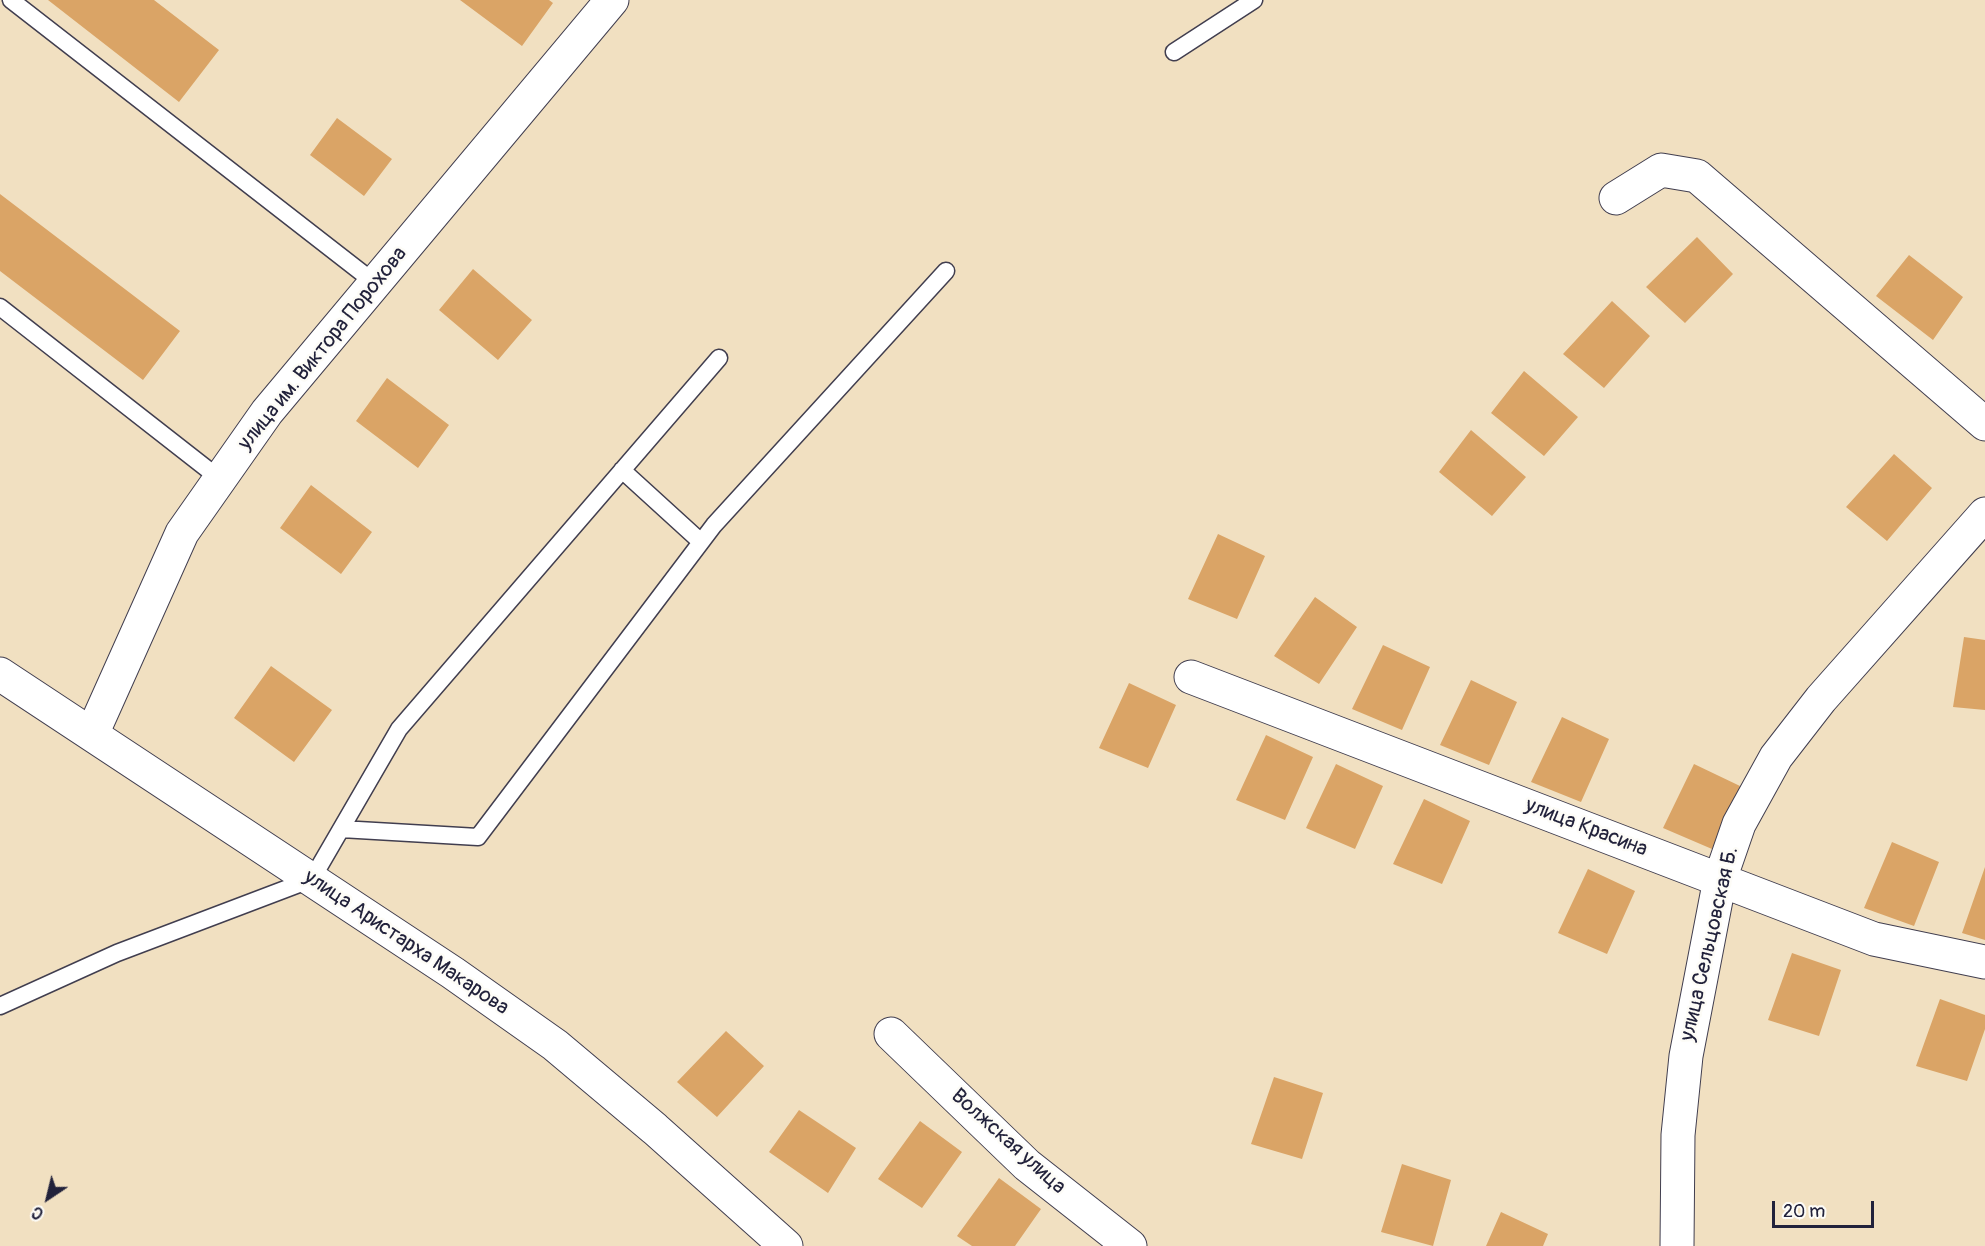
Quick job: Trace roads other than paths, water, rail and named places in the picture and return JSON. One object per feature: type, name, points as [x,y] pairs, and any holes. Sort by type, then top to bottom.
[{"type":"street","name":"улица им. Виктора Порохова","points":[[92,734],[182,533],[267,412],[612,0]]},
{"type":"street","points":[[1616,198],[1661,170],[1697,177],[1985,424]]},
{"type":"street","name":"улица Сельцовская Б.","points":[[1677,1246],[1678,1135],[1686,1056],[1720,879],[1739,824],[1776,757],[1821,699],[1980,526]]},
{"type":"street","name":"улица Аристарха Макарова","points":[[0,674],[453,973],[555,1045],[655,1129],[786,1246]]},
{"type":"street","name":"улица Красина","points":[[1191,677],[1874,939],[1985,962]]},
{"type":"street","name":"Волжская улица","points":[[891,1034],[1028,1165],[1130,1246]]},
{"type":"lane","points":[[11,0],[375,283]]},
{"type":"lane","points":[[1174,52],[1254,0]]},
{"type":"lane","points":[[341,829],[478,837],[722,516],[946,271]]},
{"type":"lane","points":[[0,307],[220,479]]},
{"type":"lane","points":[[0,1006],[117,953],[312,879],[399,729],[719,358]]},
{"type":"lane","points":[[622,470],[701,542]]}]
